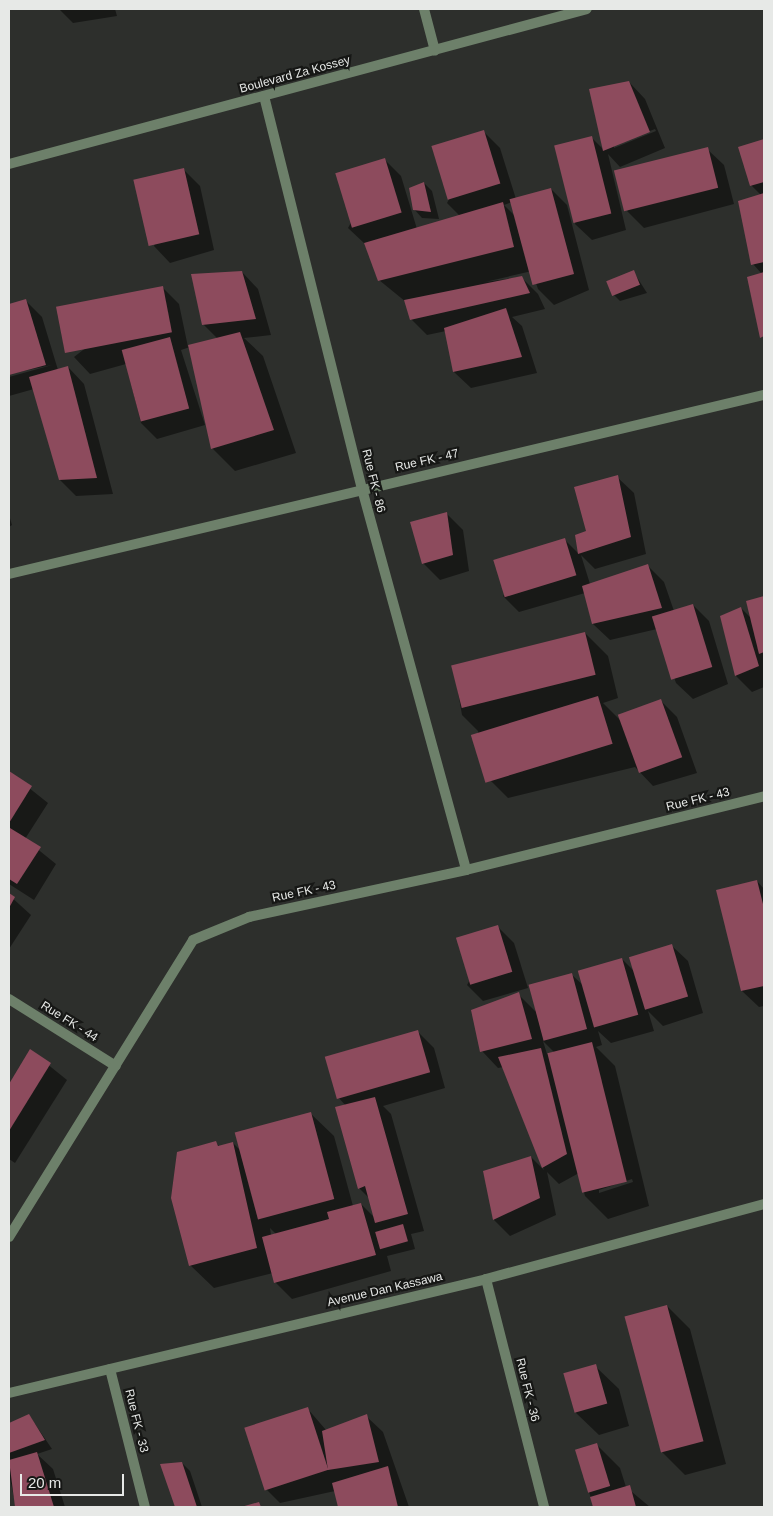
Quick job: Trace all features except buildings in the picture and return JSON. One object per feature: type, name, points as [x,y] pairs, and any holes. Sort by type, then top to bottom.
[{"type":"street","points":[[424,9],[435,51]]},
{"type":"street","name":"Boulevard Za Kossey","points":[[9,164],[587,9]]},
{"type":"street","name":"Rue FK - 86","points":[[264,96],[362,489],[466,870]]},
{"type":"street","name":"Rue FK - 47","points":[[9,574],[764,395]]},
{"type":"street","name":"Rue FK - 43","points":[[9,1237],[193,940],[249,917],[466,870],[764,796]]},
{"type":"street","name":"Rue FK - 44","points":[[9,999],[116,1066]]},
{"type":"street","name":"Avenue Dan Kassawa","points":[[9,1394],[486,1279],[764,1204]]},
{"type":"street","name":"Rue FK - 36","points":[[486,1279],[544,1507]]},
{"type":"street","name":"Rue FK - 33","points":[[110,1369],[144,1507]]}]
